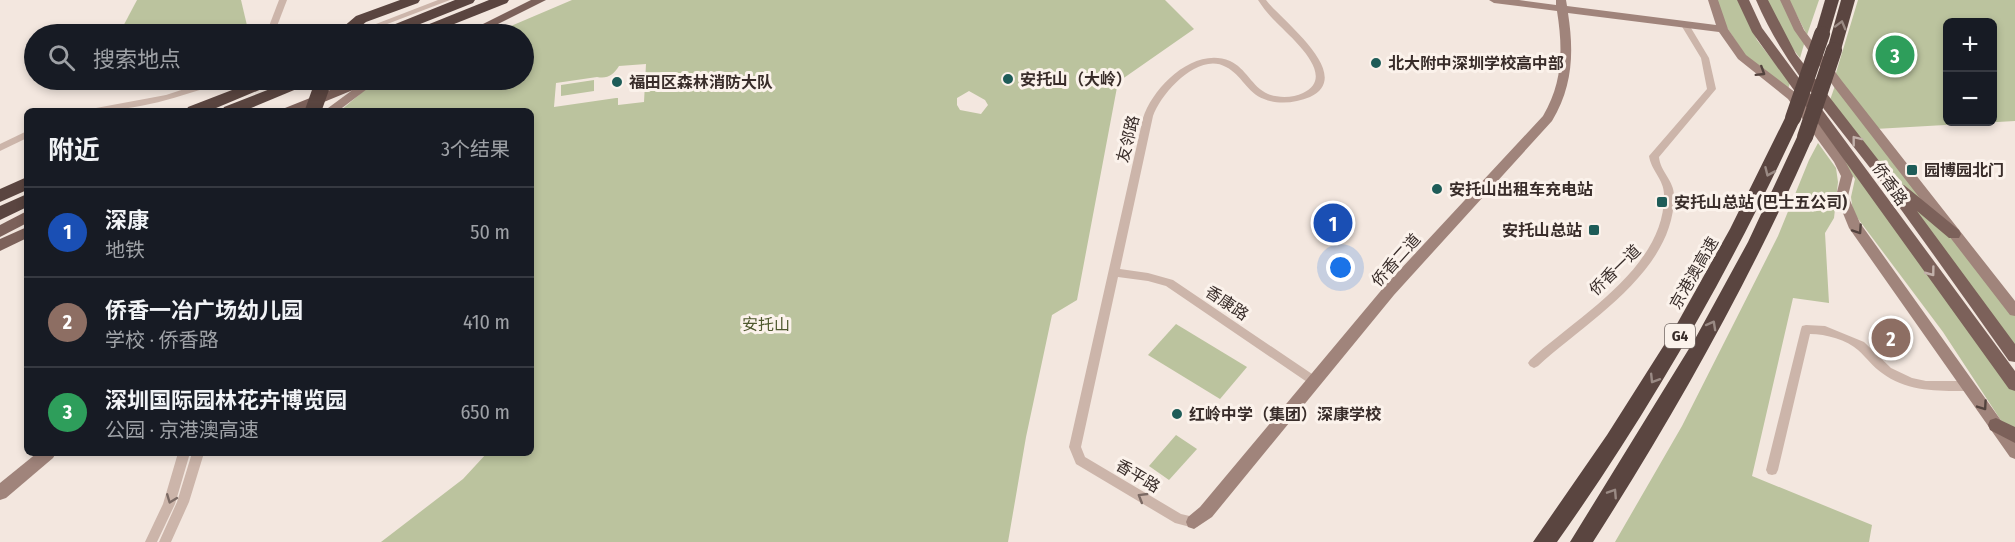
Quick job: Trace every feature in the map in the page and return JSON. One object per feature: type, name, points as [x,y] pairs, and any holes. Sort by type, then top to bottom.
[{"type":"highway","points":[[355,24],[361,19],[413,0]]},
{"type":"highway","points":[[407,24],[468,0]]},
{"type":"highway","points":[[442,24],[502,0]]},
{"type":"highway","name":"京港澳高速","points":[[1544,542],[1633,412],[1693,315],[1756,199],[1793,118],[1832,0]]},
{"type":"highway","name":"G4","points":[[1581,542],[1625,475],[1690,365],[1756,243],[1805,137],[1848,0]]},
{"type":"highway","points":[[201,108],[246,90]]},
{"type":"highway","points":[[237,108],[281,90]]},
{"type":"highway","points":[[314,108],[320,90]]},
{"type":"highway","points":[[0,196],[24,184]]},
{"type":"highway","points":[[0,214],[24,202]]},
{"type":"main road","points":[[490,24],[540,0]]},
{"type":"main road","name":"侨香路","points":[[1743,0],[1755,29],[2015,384]]},
{"type":"main road","name":"侨香路","points":[[1762,0],[1768,19],[1792,57],[2015,356]]},
{"type":"main road","points":[[248,108],[291,90]]},
{"type":"main road","points":[[297,108],[341,90]]},
{"type":"main road","points":[[1880,172],[1954,234]]},
{"type":"main road","points":[[0,232],[24,218]]},
{"type":"main road","points":[[0,246],[24,234]]},
{"type":"main road","points":[[1996,425],[2015,436]]},
{"type":"street","points":[[274,24],[283,0]]},
{"type":"street","points":[[381,24],[446,0]]},
{"type":"street","name":"友邻路","points":[[1075,447],[1149,114],[1167,86],[1200,62],[1208,60],[1230,65],[1249,87],[1269,98],[1294,100],[1310,94],[1317,87],[1321,73],[1317,63],[1306,46],[1262,0]]},
{"type":"street","points":[[1494,0],[1562,5],[1723,29]]},
{"type":"street","points":[[1713,0],[1723,29],[1748,62],[1792,96],[1834,153],[1847,176],[1842,196],[1854,225],[2015,452]]},
{"type":"street","points":[[1785,0],[1799,30],[1838,84],[2015,311]]},
{"type":"street","name":"侨香二道","points":[[1194,522],[1206,512],[1389,291],[1548,118],[1558,103],[1565,85],[1568,66],[1562,5]]},
{"type":"street","name":"侨香一道","points":[[1534,363],[1552,344],[1644,266],[1661,240],[1669,192],[1657,170],[1654,156],[1712,88],[1705,58],[1685,25]]},
{"type":"street","points":[[112,108],[167,98],[191,90]]},
{"type":"street","points":[[334,108],[359,90]]},
{"type":"street","points":[[0,148],[24,136]]},
{"type":"street","name":"香康路","points":[[1113,272],[1148,277],[1169,284],[1314,381]]},
{"type":"street","points":[[1772,470],[1806,329],[1825,330],[1860,345],[1887,371],[1910,382],[1926,386],[1968,386]]},
{"type":"street","name":"香平路","points":[[1075,447],[1080,460],[1179,519],[1194,522]]},
{"type":"street","points":[[0,493],[44,456]]},
{"type":"street","points":[[152,542],[169,504],[183,456]]},
{"type":"street","points":[[165,542],[183,502],[197,456]]},
{"type":"green space","points":[[137,0],[241,0],[247,24],[124,24]]},
{"type":"green space","name":"安托山","points":[[572,0],[1165,0],[1194,29],[1118,82],[1077,300],[1052,315],[1026,437],[1008,542],[381,542],[463,479],[484,456],[534,456],[534,108],[344,108],[365,90],[534,90],[534,24],[516,24]],"holes":[[[646,64],[644,102],[618,105],[618,98],[616,98],[554,107],[556,83],[607,77],[619,66]],[[969,91],[985,100],[988,105],[981,114],[960,110],[957,105],[957,98]]]},
{"type":"green space","points":[[1716,0],[1738,0],[1757,40],[1790,83],[1788,89],[1745,55],[1724,23]]},
{"type":"green space","points":[[1765,0],[1783,0],[1805,41],[1800,58],[1774,25]]},
{"type":"green space","points":[[1789,0],[1819,0],[1807,35]]},
{"type":"green space","points":[[1858,0],[2015,0],[2015,121],[1997,122],[1997,18],[1943,18],[1943,125],[1875,129],[1835,76]]},
{"type":"green space","points":[[594,80],[594,91],[561,96],[561,85]]},
{"type":"green space","points":[[1836,83],[1928,205],[1925,206],[1884,171],[1830,100]]},
{"type":"green space","points":[[1821,126],[2015,391],[2015,430],[2004,425],[1943,332],[1853,212],[1851,197],[1855,179],[1820,129]]},
{"type":"green space","points":[[1818,143],[1836,168],[1838,182],[1834,218],[1825,233],[1829,303],[1793,298],[1752,476],[1872,525],[1869,542],[1615,542],[1682,426],[1778,236]]},
{"type":"green space","points":[[1900,194],[1956,237],[2015,314],[2015,345]]},
{"type":"green space","points":[[1176,324],[1247,367],[1220,399],[1148,355]]},
{"type":"green space","points":[[1176,435],[1197,449],[1169,480],[1149,466]]},
{"type":"place","name":"深圳国际园林花卉博览园","points":[[1895,55]]},
{"type":"place","name":"北大附中深圳学校高中部","points":[[1376,63]]},
{"type":"place","name":"安托山（大岭）","points":[[1008,79]]},
{"type":"place","name":"福田区森林消防大队","points":[[617,82]]},
{"type":"place","name":"园博园北门","points":[[1912,170]]},
{"type":"place","name":"安托山出租车充电站","points":[[1437,189]]},
{"type":"place","name":"安托山总站 (巴士五公司)","points":[[1662,202]]},
{"type":"place","name":"深康","points":[[1333,223]]},
{"type":"place","name":"安托山总站","points":[[1594,230]]},
{"type":"place","name":"侨香一冶广场幼儿园","points":[[1891,338]]},
{"type":"place","name":"红岭中学（集团）深康学校","points":[[1177,414]]}]
